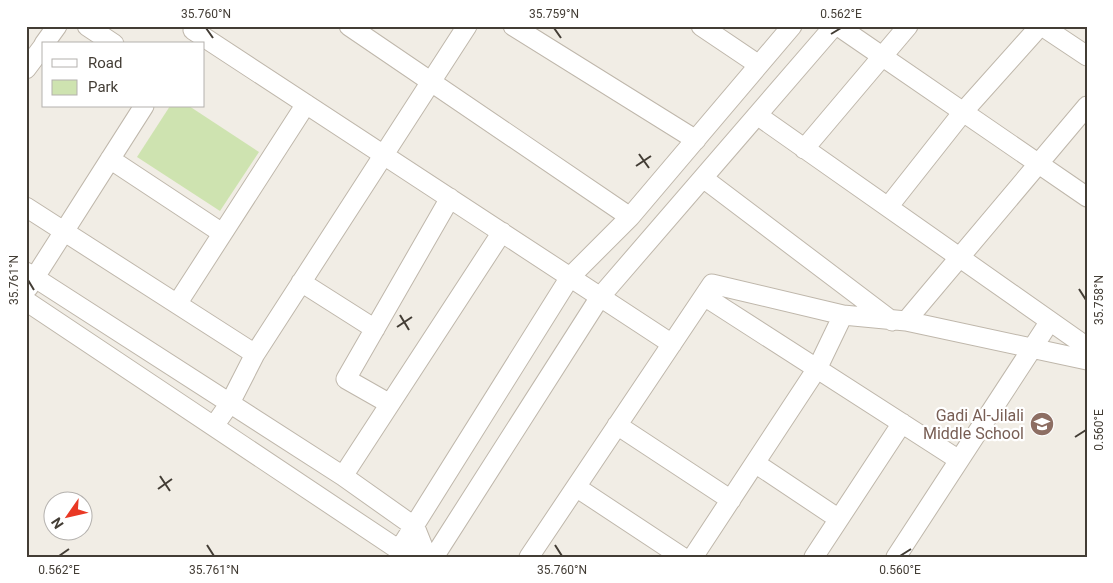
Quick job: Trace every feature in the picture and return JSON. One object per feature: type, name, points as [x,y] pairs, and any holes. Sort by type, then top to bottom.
[{"type":"street","points":[[45,42],[57,26]]},
{"type":"street","points":[[87,26],[111,42]]},
{"type":"street","points":[[349,26],[630,217]]},
{"type":"street","points":[[214,426],[230,403],[255,354],[467,26]]},
{"type":"street","points":[[513,26],[696,140]]},
{"type":"street","points":[[701,26],[759,65]]},
{"type":"street","points":[[26,301],[406,553],[415,527],[570,277],[630,217],[792,26]]},
{"type":"street","points":[[434,557],[600,297],[836,26],[1087,197]]},
{"type":"street","points":[[804,149],[908,26]]},
{"type":"street","points":[[888,207],[963,112],[1041,26],[1087,56]]},
{"type":"street","points":[[191,33],[306,104],[672,344]]},
{"type":"street","points":[[26,69],[42,47]]},
{"type":"street","points":[[177,304],[306,104]]},
{"type":"street","points":[[900,321],[958,257],[1087,106]]},
{"type":"street","points":[[143,108],[64,231],[29,280],[230,403],[343,476],[415,527],[427,557]]},
{"type":"street","points":[[757,116],[1087,347]]},
{"type":"street","points":[[110,159],[222,233]]},
{"type":"street","points":[[703,178],[900,321]]},
{"type":"street","points":[[390,404],[346,379],[450,198]]},
{"type":"street","points":[[26,207],[255,354]]},
{"type":"street","points":[[343,476],[502,232]]},
{"type":"street","points":[[301,282],[375,329]]},
{"type":"street","points":[[529,557],[712,284],[843,315],[900,321],[1087,360]]},
{"type":"street","points":[[704,296],[818,367],[959,460]]},
{"type":"street","points":[[693,557],[818,367],[843,315]]},
{"type":"street","points":[[896,557],[1050,321]]},
{"type":"street","points":[[814,557],[902,423]]},
{"type":"street","points":[[618,425],[730,500]]},
{"type":"street","points":[[755,463],[839,519]]},
{"type":"street","points":[[576,487],[682,557]]},
{"type":"green space","points":[[169,108],[192,108],[259,152],[220,211],[137,157]]},
{"type":"place","name":"Gadi Al-Jilali Middle School","points":[[1042,424]]}]
